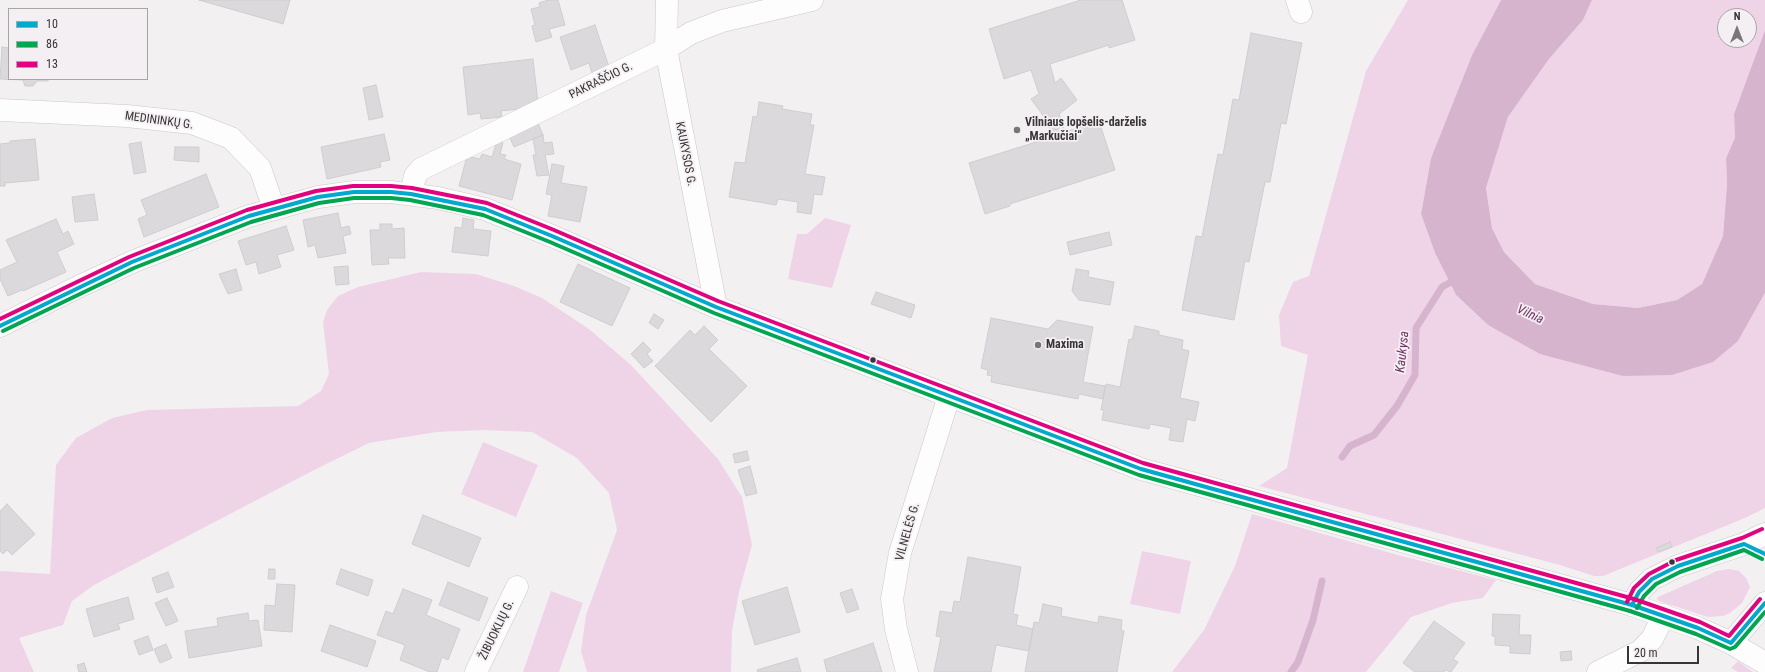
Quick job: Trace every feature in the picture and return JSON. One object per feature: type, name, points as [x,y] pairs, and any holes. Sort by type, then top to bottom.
[{"type":"street","name":"KAUKYSOS G.","points":[[667,0],[666,49],[716,307]]},
{"type":"street","name":"PAKRAŠČIO G.","points":[[411,194],[415,176],[421,169],[666,49],[691,33],[722,21],[812,0]]},
{"type":"street","name":"MEDININKŲ G.","points":[[0,110],[127,116],[192,123],[231,138],[260,168],[274,209]]},
{"type":"street","points":[[0,326],[132,262],[242,219],[318,197],[354,192],[391,192],[411,194],[485,209],[552,236],[716,307],[1141,469],[1632,605],[1698,628],[1731,643],[1765,663]]},
{"type":"street","name":"VILNELĖS G.","points":[[907,672],[896,630],[892,599],[900,553],[949,396]]},
{"type":"street","points":[[1632,605],[1639,592],[1652,580],[1678,566],[1744,544],[1765,534]]},
{"type":"street","points":[[1744,544],[1765,554]]},
{"type":"street","name":"ŽIBUOKLIŲ G.","points":[[476,672],[518,588]]},
{"type":"street","points":[[1731,643],[1765,603]]},
{"type":"street","points":[[1598,672],[1640,651],[1652,639],[1664,616]]},
{"type":"shaded area","points":[[1408,0],[1501,0],[1472,55],[1431,158],[1421,214],[1435,253],[1456,295],[1488,325],[1738,341],[1765,293],[1765,508],[1745,518],[1603,576],[1594,576],[1560,565],[1259,486],[1287,468],[1308,355],[1281,346],[1279,315],[1293,282],[1309,276],[1366,71]]},
{"type":"shaded area","points":[[1592,0],[1765,0],[1765,30],[1734,114],[1735,139],[1726,158],[1727,184],[1723,236],[1702,284],[1677,300],[1638,308],[1593,304],[1535,284],[1504,252],[1492,228],[1486,188],[1508,117],[1549,59],[1583,20]]},
{"type":"shaded area","points":[[825,218],[851,225],[832,288],[788,279],[797,234],[807,234]]},
{"type":"shaded area","points":[[421,272],[476,274],[514,286],[542,298],[589,329],[631,365],[718,459],[742,497],[752,545],[739,592],[732,631],[731,672],[587,672],[581,651],[586,615],[617,530],[609,493],[577,458],[532,432],[484,430],[436,432],[369,443],[318,468],[94,585],[72,601],[63,625],[19,638],[34,672],[0,672],[0,571],[50,574],[56,465],[76,438],[112,418],[147,410],[298,406],[321,391],[329,374],[323,322],[327,310],[338,296],[358,287]]},
{"type":"shaded area","points":[[483,442],[538,465],[516,517],[461,494]]},
{"type":"shaded area","points":[[1252,514],[1398,555],[1496,580],[1483,598],[1452,603],[1411,617],[1366,672],[1172,672],[1204,630],[1235,566]]},
{"type":"shaded area","points":[[1142,551],[1191,561],[1180,614],[1130,604]]},
{"type":"shaded area","points":[[1729,569],[1739,571],[1746,578],[1750,587],[1742,603],[1730,613],[1723,616],[1708,617],[1659,601],[1657,599],[1658,597],[1717,571]]},
{"type":"shaded area","points":[[551,591],[583,603],[559,672],[523,672]]},
{"type":"shaded area","points":[[1738,661],[1753,672],[1738,672],[1731,668]]},
{"type":"water","name":"Vilnia","points":[[1501,0],[1592,0],[1583,20],[1549,59],[1508,117],[1486,188],[1492,228],[1504,252],[1535,284],[1593,304],[1638,308],[1677,300],[1702,284],[1723,236],[1727,184],[1726,158],[1735,138],[1734,114],[1765,30],[1765,293],[1738,341],[1713,362],[1672,375],[1623,376],[1540,354],[1488,325],[1456,295],[1435,253],[1421,214],[1431,158],[1472,55]]},
{"type":"building","points":[[199,0],[290,0],[283,24]]},
{"type":"building","points":[[548,0],[558,0],[565,25],[549,29],[552,37],[536,42],[532,26],[535,25],[531,9],[540,7],[539,3]]},
{"type":"building","points":[[1081,0],[1122,0],[1135,40],[1109,48],[1109,45],[1050,64],[1055,83],[1061,78],[1077,100],[1059,114],[1065,132],[1099,121],[1115,170],[1010,204],[1010,206],[985,214],[969,163],[1052,137],[1047,121],[1031,99],[1039,94],[1031,70],[1004,79],[989,29]]},
{"type":"building","points":[[595,25],[609,67],[592,73],[589,63],[571,70],[560,37]]},
{"type":"building","points":[[1251,33],[1302,43],[1286,124],[1281,123],[1270,182],[1265,182],[1249,262],[1245,261],[1234,320],[1182,310],[1196,236],[1202,237],[1218,154],[1223,155],[1233,99],[1239,100]]},
{"type":"building","points":[[2,47],[8,48],[8,79],[0,79]]},
{"type":"building","points":[[533,59],[538,103],[528,108],[501,111],[502,117],[481,119],[480,113],[468,115],[463,67]]},
{"type":"building","points":[[23,80],[48,80],[37,81],[33,86],[25,86]]},
{"type":"building","points":[[376,85],[383,117],[369,120],[363,88]]},
{"type":"building","points":[[759,102],[783,106],[782,109],[812,114],[810,125],[814,125],[805,174],[825,177],[822,195],[814,194],[811,214],[797,212],[798,202],[778,199],[776,205],[729,197],[735,162],[745,163],[753,116],[757,117]]},
{"type":"building","points":[[538,123],[543,135],[514,147],[508,134]]},
{"type":"building","points":[[384,134],[390,160],[380,162],[381,167],[327,179],[321,147]]},
{"type":"building","points":[[543,135],[544,143],[552,142],[554,154],[545,155],[549,175],[537,176],[533,155],[536,155],[533,139]]},
{"type":"building","points":[[35,139],[39,180],[5,183],[5,186],[0,186],[0,144],[10,143],[10,141]]},
{"type":"building","points":[[497,141],[503,143],[500,154],[506,155],[504,159],[521,164],[512,200],[459,186],[467,156],[480,159],[482,154],[492,157]]},
{"type":"building","points":[[141,142],[146,172],[134,174],[129,144]]},
{"type":"building","points":[[175,147],[199,147],[199,162],[174,160]]},
{"type":"building","points":[[552,164],[564,166],[561,183],[587,187],[580,222],[548,216],[552,195],[546,194]]},
{"type":"building","points":[[206,174],[219,207],[144,237],[138,219],[147,215],[141,200]]},
{"type":"building","points":[[94,194],[98,220],[75,222],[72,197]]},
{"type":"building","points":[[338,213],[341,228],[349,226],[351,234],[343,236],[346,253],[318,258],[315,245],[308,247],[303,220]]},
{"type":"building","points":[[463,218],[474,220],[473,229],[491,231],[488,256],[452,252],[455,227],[462,228]]},
{"type":"building","points":[[56,219],[63,234],[68,231],[74,244],[57,252],[66,272],[8,296],[0,279],[0,270],[17,262],[6,240]]},
{"type":"building","points":[[380,224],[392,224],[392,229],[404,228],[405,258],[388,258],[389,264],[372,265],[370,230],[380,230]]},
{"type":"building","points":[[286,226],[294,250],[277,255],[281,267],[259,274],[256,262],[246,265],[238,241]]},
{"type":"building","points":[[1109,232],[1112,245],[1070,255],[1067,242]]},
{"type":"building","points":[[578,264],[630,288],[612,326],[560,302]]},
{"type":"building","points":[[348,266],[349,284],[336,285],[334,267]]},
{"type":"building","points":[[236,269],[242,290],[228,294],[219,274]]},
{"type":"building","points":[[1076,269],[1089,271],[1088,277],[1114,282],[1110,305],[1079,300],[1072,291]]},
{"type":"building","points":[[876,292],[915,305],[911,318],[871,304]]},
{"type":"building","points":[[654,314],[664,320],[658,329],[649,323]]},
{"type":"building","name":"Maxima","points":[[991,318],[1048,329],[1057,320],[1093,327],[1083,382],[1105,386],[1103,399],[1079,394],[1078,399],[991,382],[992,376],[987,375],[988,370],[981,368]]},
{"type":"building","points":[[704,326],[718,340],[709,349],[747,386],[711,422],[655,366],[690,330],[695,335]]},
{"type":"building","points":[[1135,326],[1159,331],[1159,335],[1183,340],[1182,349],[1189,351],[1180,398],[1199,402],[1195,421],[1187,419],[1183,442],[1169,440],[1171,428],[1150,424],[1149,429],[1102,420],[1104,410],[1101,410],[1106,384],[1120,387],[1129,339],[1132,340]]},
{"type":"building","points":[[643,342],[651,350],[647,354],[653,361],[644,368],[631,354]]},
{"type":"building","points":[[747,451],[749,460],[735,463],[733,454]]},
{"type":"building","points":[[750,466],[757,493],[746,496],[738,470]]},
{"type":"building","points":[[7,504],[35,534],[12,555],[7,550],[3,554],[0,551],[0,511]]},
{"type":"building","points":[[423,515],[481,538],[469,567],[412,544]]},
{"type":"building","points":[[1670,542],[1672,547],[1658,552],[1656,548]]},
{"type":"building","points":[[968,557],[1021,567],[1013,614],[1018,615],[1016,625],[1033,629],[1029,651],[996,645],[991,672],[934,672],[941,637],[936,636],[940,611],[952,613],[954,601],[960,602]]},
{"type":"building","points":[[269,569],[275,569],[275,579],[268,579]]},
{"type":"building","points":[[341,569],[373,580],[368,596],[336,584]]},
{"type":"building","points":[[168,572],[174,587],[157,593],[152,578]]},
{"type":"building","points":[[448,582],[488,598],[479,621],[439,605]]},
{"type":"building","points":[[277,584],[295,585],[292,632],[264,630],[265,605],[275,606]]},
{"type":"building","points":[[787,587],[800,632],[755,645],[742,601]]},
{"type":"building","points":[[403,589],[432,600],[426,615],[460,629],[448,660],[442,657],[437,672],[430,672],[400,660],[405,645],[377,635],[386,611],[393,614]]},
{"type":"building","points":[[852,589],[859,609],[847,613],[840,593]]},
{"type":"building","points":[[128,597],[134,619],[118,624],[120,629],[94,637],[86,609]]},
{"type":"building","points":[[167,598],[178,621],[166,626],[155,603]]},
{"type":"building","points":[[1043,604],[1062,608],[1061,616],[1098,623],[1099,616],[1122,620],[1121,630],[1124,631],[1117,672],[1025,672],[1034,622],[1039,623]]},
{"type":"building","points":[[248,613],[249,621],[258,620],[262,646],[189,658],[185,631],[218,626],[217,618]]},
{"type":"building","points":[[1493,614],[1520,615],[1519,635],[1531,635],[1530,654],[1510,653],[1510,646],[1495,645],[1495,636],[1492,636]]},
{"type":"building","points":[[1434,621],[1465,643],[1453,659],[1458,662],[1451,672],[1445,670],[1444,672],[1415,672],[1403,663]]},
{"type":"building","points":[[330,625],[376,641],[367,667],[321,651]]},
{"type":"building","points":[[148,636],[153,650],[139,655],[134,641]]},
{"type":"building","points":[[873,643],[882,672],[827,672],[824,660]]},
{"type":"building","points":[[166,644],[172,658],[160,663],[154,649]]},
{"type":"building","points":[[1571,651],[1572,660],[1561,661],[1560,652]]},
{"type":"building","points":[[797,658],[801,672],[758,672],[757,670]]},
{"type":"building","points":[[84,663],[87,672],[79,672],[77,665]]},
{"type":"waterway","name":"Kaukysa","points":[[1342,457],[1350,446],[1374,435],[1397,406],[1415,375],[1416,328],[1442,287],[1458,278]]},
{"type":"waterway","name":"Kaukysa","points":[[1291,672],[1298,662],[1313,620],[1322,581]]},
{"type":"transit line","name":"13","points":[[0,319],[129,257],[247,210],[316,191],[353,186],[391,186],[412,188],[487,203],[554,230],[718,301],[1143,463],[1634,599],[1700,622],[1729,636],[1760,599]]},
{"type":"transit line","name":"10","points":[[0,326],[132,262],[249,216],[318,197],[354,192],[391,192],[411,194],[485,209],[552,236],[716,307],[1141,469],[1632,605],[1698,628],[1731,643],[1765,603]]},
{"type":"transit line","name":"86","points":[[3,331],[134,268],[251,222],[319,203],[354,198],[391,198],[410,200],[483,215],[550,242],[714,313],[1139,475],[1630,611],[1696,634],[1730,649],[1735,647],[1765,612]]},
{"type":"transit line","name":"13","points":[[1627,602],[1634,588],[1649,574],[1676,560],[1742,538],[1762,529]]},
{"type":"transit line","name":"10","points":[[1632,605],[1639,592],[1652,579],[1678,566],[1744,544],[1765,554]]},
{"type":"transit line","name":"86","points":[[1637,608],[1644,596],[1656,584],[1680,572],[1744,550],[1762,559]]},
{"type":"place","name":"Vilniaus lopšelis-darželis „Markučiai“","points":[[1017,130]]},
{"type":"place","name":"Maxima","points":[[1038,345]]}]
